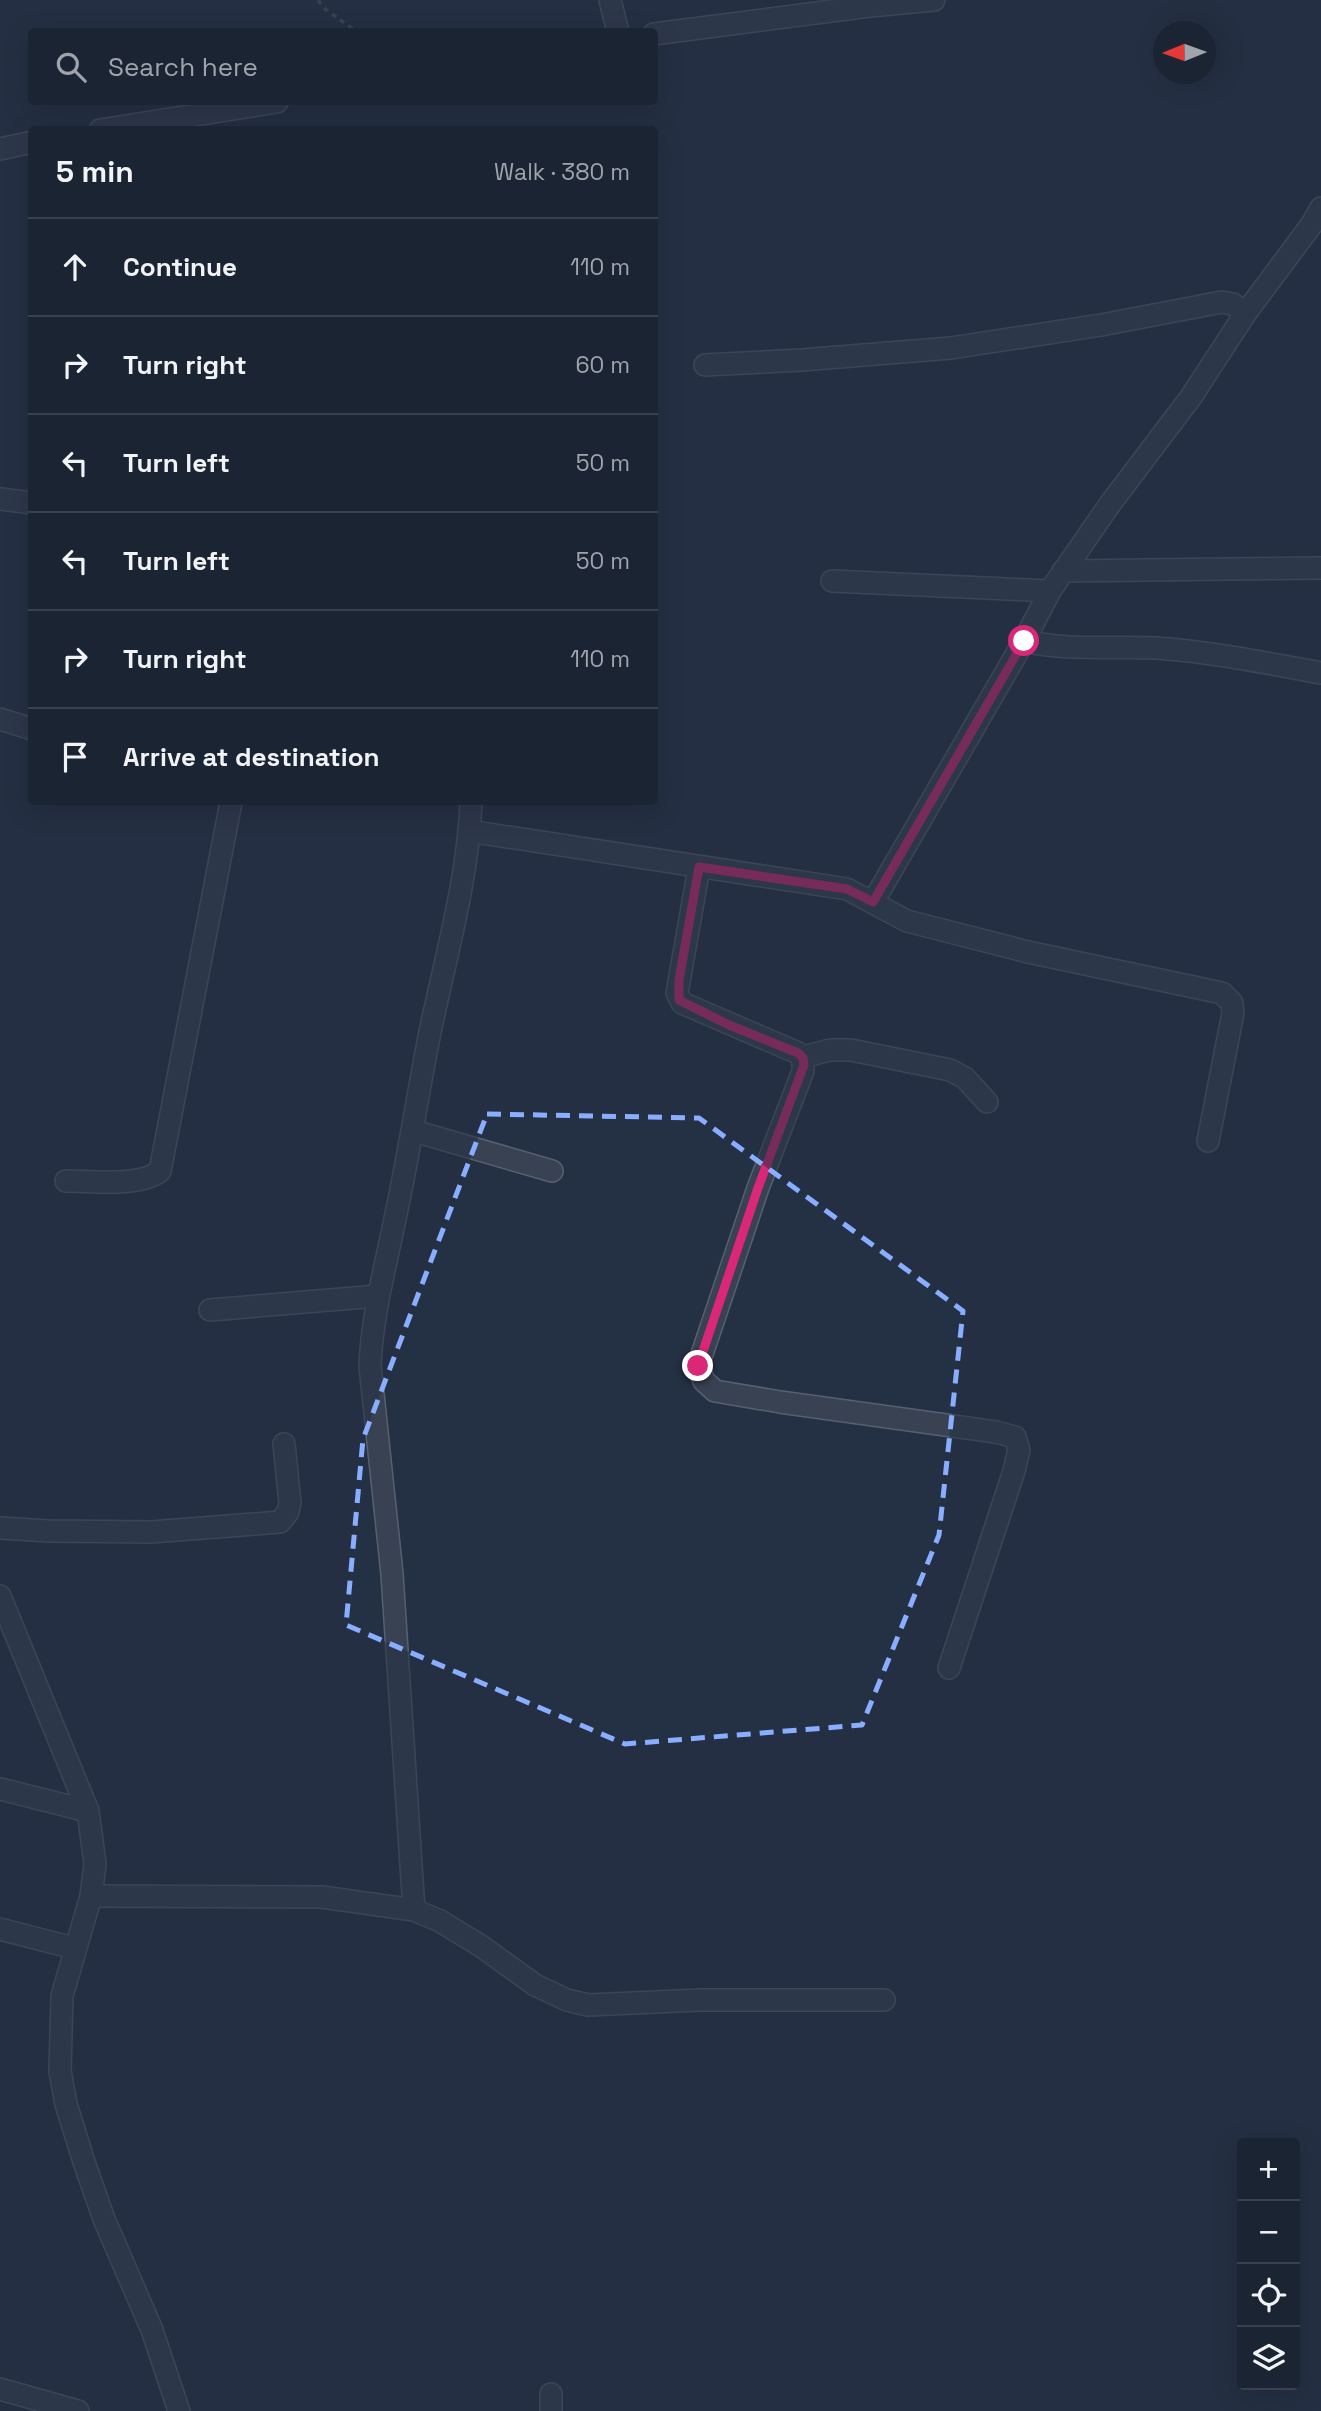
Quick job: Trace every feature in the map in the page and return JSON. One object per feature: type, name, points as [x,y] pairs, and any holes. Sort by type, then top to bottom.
[{"type":"street","points":[[610,0],[617,28]]},
{"type":"street","points":[[658,33],[830,10],[934,0]]},
{"type":"street","points":[[125,126],[258,105]]},
{"type":"street","points":[[0,149],[28,143]]},
{"type":"street","points":[[873,902],[1024,641],[1050,591],[1110,504],[1191,397],[1245,314],[1321,208]]},
{"type":"street","points":[[705,365],[951,348],[1101,325],[1222,302],[1233,304],[1245,314]]},
{"type":"street","points":[[0,499],[28,502]]},
{"type":"street","points":[[1063,571],[1321,568]]},
{"type":"street","points":[[832,581],[1050,591]]},
{"type":"street","points":[[1024,641],[1051,647],[1188,651],[1321,673]]},
{"type":"street","points":[[0,719],[28,728]]},
{"type":"street","points":[[66,1181],[135,1180],[150,1178],[160,1171],[230,805]]},
{"type":"street","points":[[414,1910],[392,1574],[370,1366],[378,1296],[414,1130],[430,1033],[457,916],[471,805]]},
{"type":"street","points":[[469,831],[847,889],[906,921],[1028,952],[1228,996],[1233,1013],[1208,1142]]},
{"type":"street","points":[[699,867],[679,980],[679,1000],[729,1025],[798,1053],[803,1058],[803,1071],[754,1200],[698,1366],[704,1381],[715,1391],[1015,1437],[1019,1450],[1014,1471],[950,1668]]},
{"type":"street","points":[[803,1058],[830,1050],[851,1050],[950,1070],[965,1078],[987,1102]]},
{"type":"street","points":[[414,1130],[552,1171]]},
{"type":"street","points":[[210,1310],[378,1296]]},
{"type":"street","points":[[0,1528],[151,1531],[280,1522],[288,1512],[290,1503],[284,1444]]},
{"type":"street","points":[[0,1596],[88,1811],[95,1864],[91,1896],[62,1996],[60,2071],[66,2104],[104,2219],[152,2330],[179,2411]]},
{"type":"street","points":[[0,1789],[88,1811]]},
{"type":"street","points":[[91,1896],[323,1897],[414,1910],[440,1921],[481,1946],[535,1985],[567,2000],[588,2005],[700,2000],[884,2000]]},
{"type":"street","points":[[0,1929],[74,1948]]},
{"type":"street","points":[[0,2389],[78,2411]]},
{"type":"path","points":[[318,0],[325,9],[351,28]]},
{"type":"highlighted area","points":[[487,1114],[699,1118],[963,1311],[939,1535],[862,1725],[625,1744],[346,1625],[363,1439]]},
{"type":"route","points":[[698,1366],[758,1188],[804,1065],[803,1058],[798,1053],[729,1025],[682,1003],[677,997],[699,867],[847,889],[873,902],[1024,641]]}]
